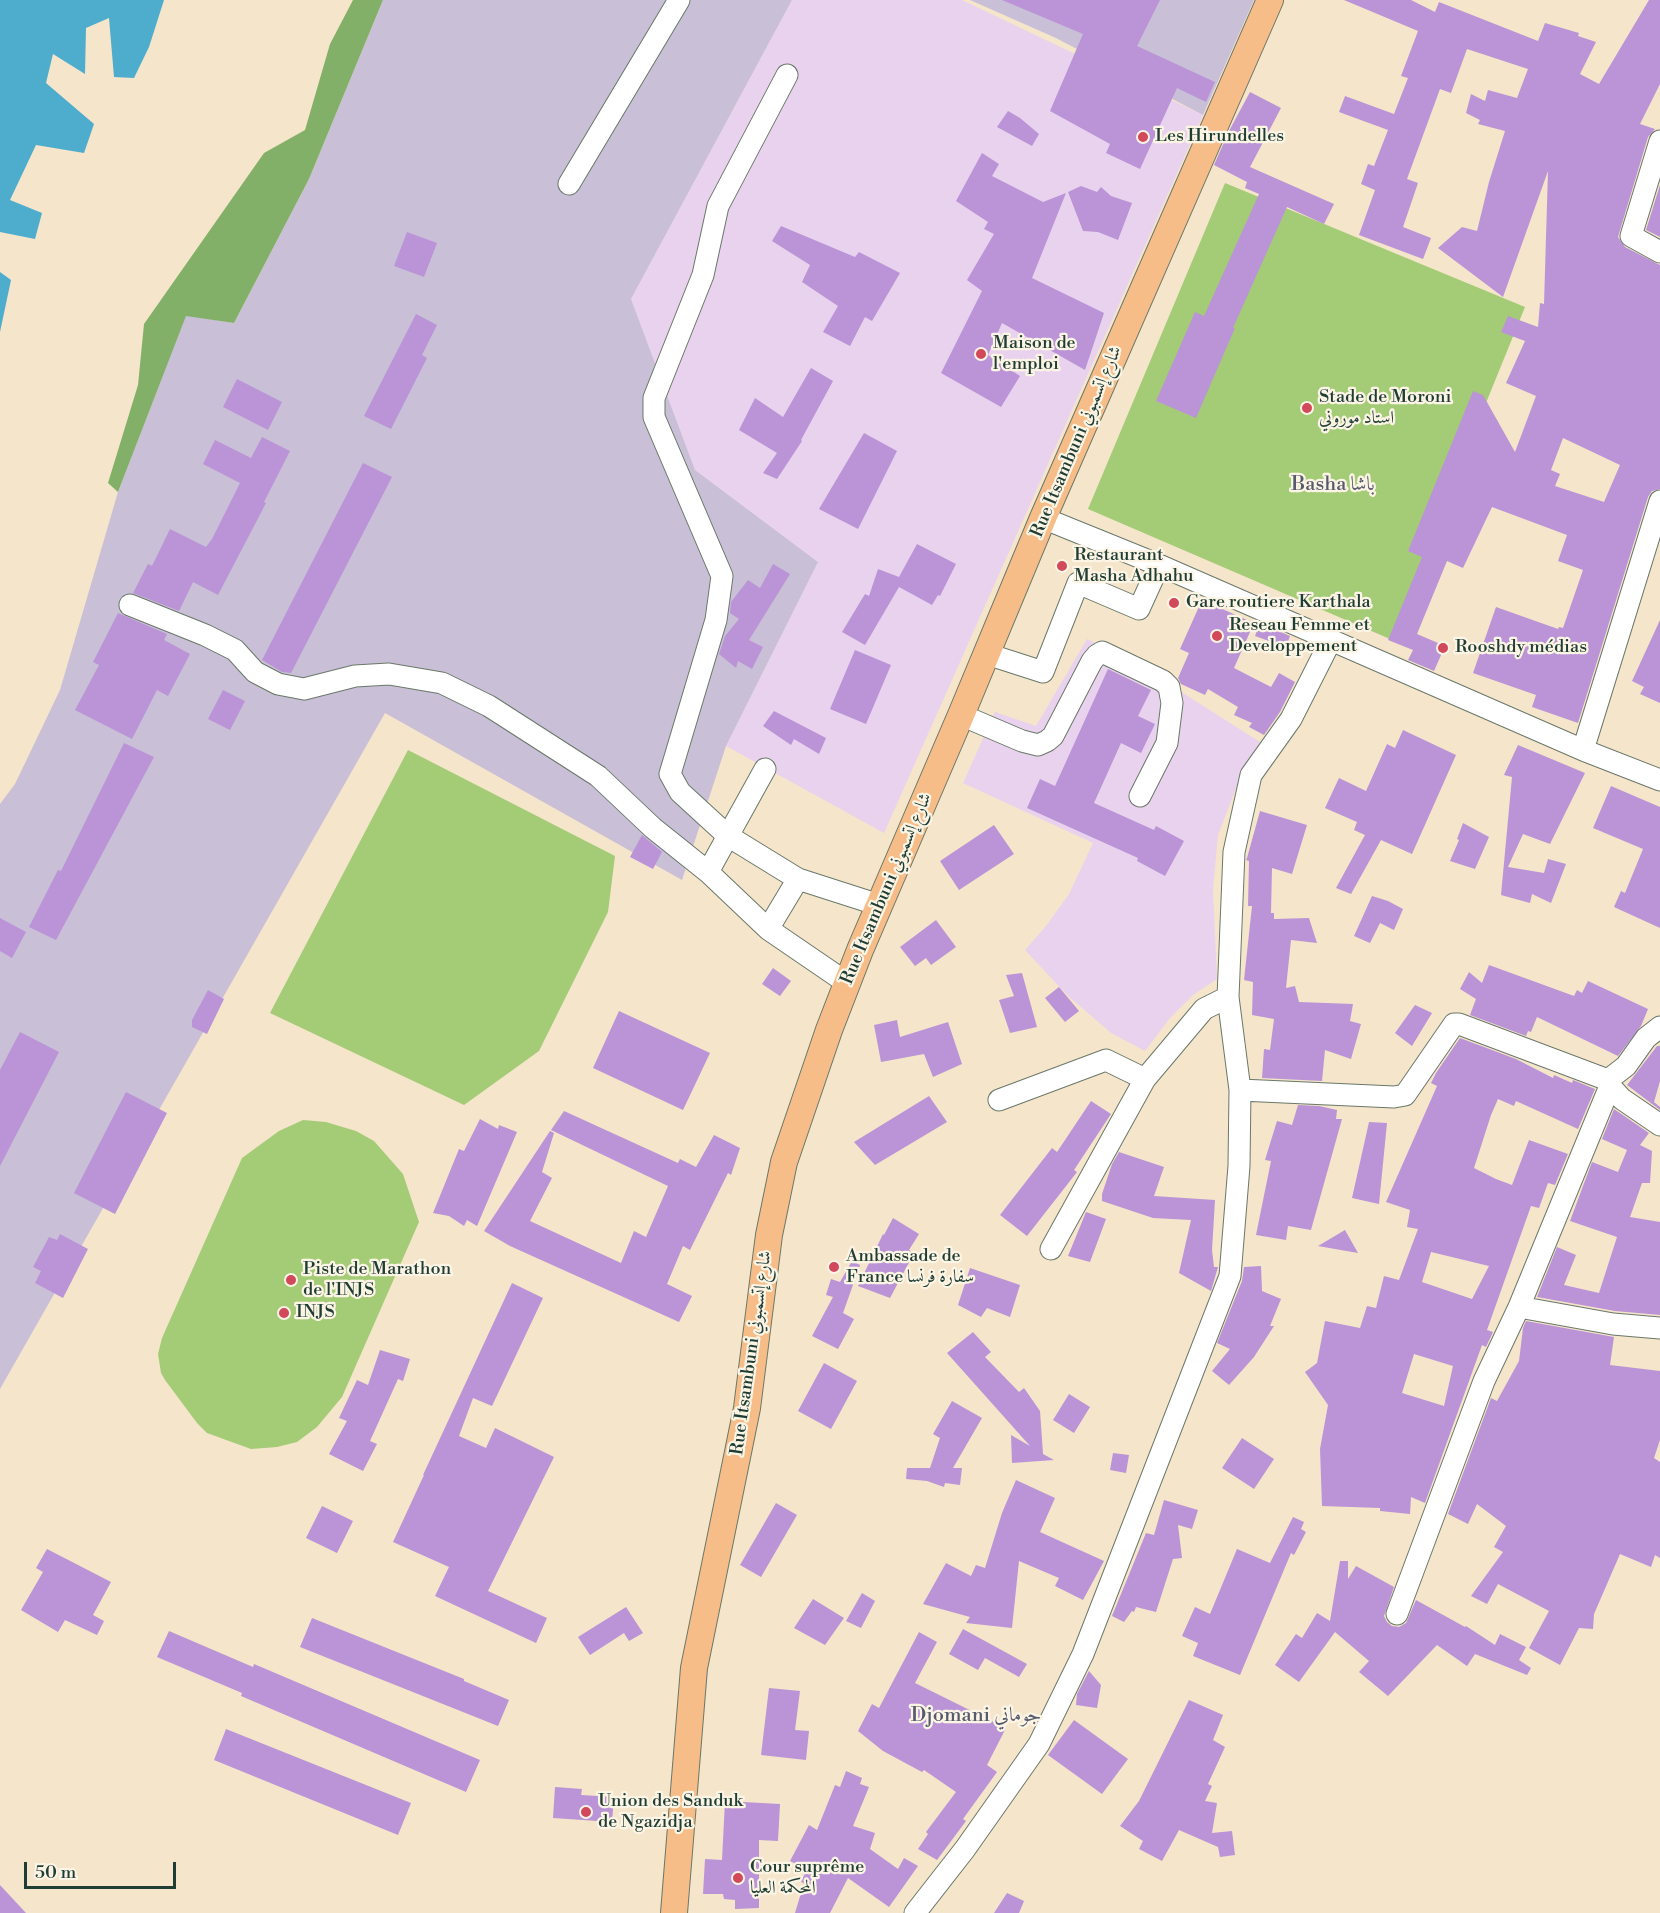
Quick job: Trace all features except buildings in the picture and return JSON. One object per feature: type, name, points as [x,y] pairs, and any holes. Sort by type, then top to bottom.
[{"type":"main road","name":"Rue Itsambuni شارع إتسمبوني","points":[[682,1829],[694,1668],[747,1408],[769,1235],[784,1162],[847,983],[879,905],[1043,518],[1270,0]]},
{"type":"main road","points":[[674,1913],[682,1829]]},
{"type":"main road","points":[[682,1829],[686,1913]]},
{"type":"street","points":[[569,184],[678,0]]},
{"type":"street","points":[[787,75],[718,206],[703,275],[654,398],[654,417],[722,576],[716,620],[670,774],[680,792],[728,836],[798,879],[879,905]]},
{"type":"street","points":[[1660,141],[1631,236],[1660,252]]},
{"type":"street","points":[[1584,750],[1660,501]]},
{"type":"street","points":[[1043,518],[1159,565],[1584,750],[1660,780]]},
{"type":"street","points":[[987,654],[1043,672],[1078,583],[1139,609],[1159,565]]},
{"type":"street","points":[[130,605],[205,635],[235,650],[255,672],[278,684],[304,689],[355,676],[389,674],[442,683],[489,706],[598,776],[653,828],[708,872],[768,930],[847,983]]},
{"type":"street","points":[[915,1913],[965,1849],[1039,1744],[1087,1643],[1230,1276],[1239,1166],[1240,1090],[1228,997],[1234,852],[1251,775],[1291,719],[1331,640]]},
{"type":"street","points":[[961,715],[1022,741],[1038,745],[1047,741],[1053,736],[1092,661],[1102,652],[1163,681],[1169,687],[1172,703],[1167,743],[1140,796]]},
{"type":"street","points":[[708,872],[765,769]]},
{"type":"street","points":[[768,930],[798,879]]},
{"type":"street","points":[[1051,1249],[1145,1079],[1204,1009],[1228,997]]},
{"type":"street","points":[[1240,1090],[1394,1097],[1405,1095],[1454,1024],[1459,1024],[1609,1083],[1622,1099],[1660,1125]]},
{"type":"street","points":[[1397,1614],[1484,1381],[1519,1307],[1609,1083],[1626,1066],[1646,1038],[1660,1027]]},
{"type":"street","points":[[999,1100],[1106,1060],[1145,1079]]},
{"type":"street","points":[[1519,1307],[1613,1324],[1660,1328]]},
{"type":"shaded area","points":[[383,0],[792,0],[631,299],[695,470],[818,562],[726,746],[682,880],[385,713],[0,1389],[0,804],[15,784],[60,690],[118,492],[186,315],[234,323],[309,179]]},
{"type":"shaded area","points":[[792,0],[962,0],[1203,115],[884,833],[726,746],[818,562],[695,470],[631,299]]},
{"type":"shaded area","points":[[970,0],[1254,0],[1203,115],[1056,38]]},
{"type":"shaded area","points":[[1087,639],[1128,658],[1260,742],[1243,770],[1218,835],[1213,890],[1217,979],[1193,995],[1170,1018],[1145,1051],[1111,1033],[1067,995],[1025,950],[1069,894],[1093,843],[963,783],[995,712],[1036,726]]},
{"type":"green space","points":[[353,0],[383,0],[309,179],[234,323],[186,316],[118,492],[108,483],[138,385],[144,324],[264,153],[305,130],[330,44]]},
{"type":"green space","name":"Stade de Moroni استاد موروني","points":[[1225,183],[1525,307],[1390,639],[1088,509]]},
{"type":"green space","points":[[408,750],[615,856],[608,912],[539,1051],[464,1105],[270,1013]]},
{"type":"green space","name":"Piste de Marathon de l'INJS","points":[[303,1120],[326,1122],[356,1131],[374,1141],[403,1174],[419,1222],[342,1397],[317,1427],[297,1442],[277,1447],[251,1449],[207,1433],[197,1423],[161,1373],[158,1354],[162,1338],[242,1158],[279,1131]]},
{"type":"water","points":[[0,0],[164,0],[149,47],[134,78],[114,77],[109,18],[86,28],[85,74],[53,54],[46,83],[94,124],[84,153],[36,145],[10,200],[42,213],[35,239],[0,232]]},
{"type":"water","points":[[0,272],[11,280],[0,332]]},
{"type":"place","name":"Les Hirundelles","points":[[1143,137]]},
{"type":"place","name":"Maison de l'emploi","points":[[981,354]]},
{"type":"place","name":"Stade de Moroni استاد موروني","points":[[1307,408]]},
{"type":"place","name":"Restaurant Masha Adhahu","points":[[1062,566]]},
{"type":"place","name":"Gare routiere Karthala","points":[[1174,603]]},
{"type":"place","name":"Reseau Femme et Developpement","points":[[1217,636]]},
{"type":"place","name":"Rooshdy médias","points":[[1443,648]]},
{"type":"place","name":"Ambassade de France سفارة فرنسا","points":[[834,1267]]},
{"type":"place","name":"Piste de Marathon de l'INJS","points":[[291,1280]]},
{"type":"place","name":"INJS","points":[[284,1313]]},
{"type":"place","name":"Union des Sanduk de Ngazidja","points":[[586,1812]]},
{"type":"place","name":"Cour suprême المحكمة العليا","points":[[738,1878]]},
{"type":"district","name":"Basha باشا","points":[[1333,485]]},
{"type":"district","name":"Djomani جوماني","points":[[976,1716]]}]
